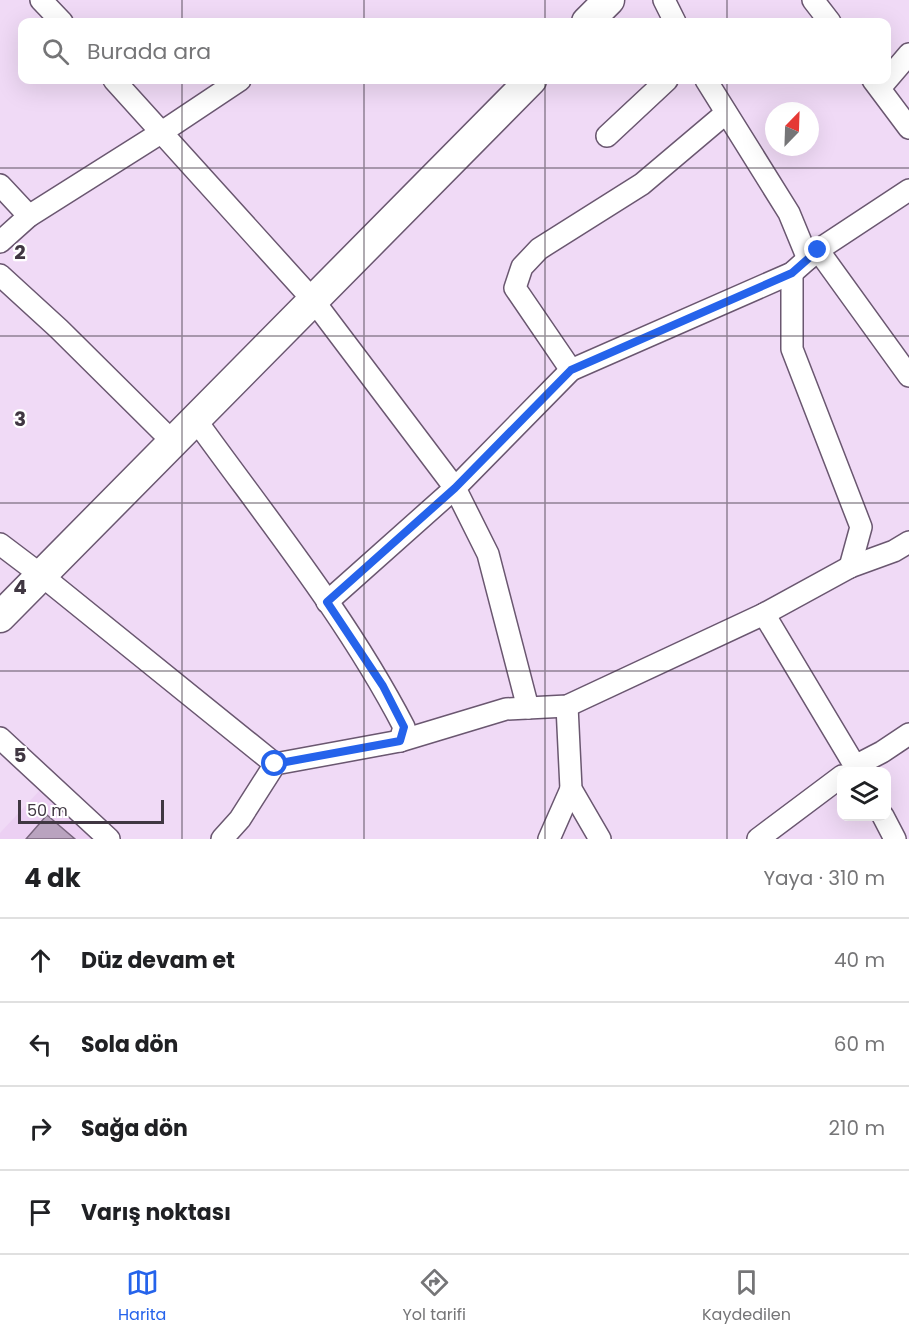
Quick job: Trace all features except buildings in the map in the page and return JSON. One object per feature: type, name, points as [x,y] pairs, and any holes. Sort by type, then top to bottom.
[{"type":"main road","points":[[591,18],[609,0]]},
{"type":"main road","points":[[0,616],[527,84]]},
{"type":"street","points":[[41,0],[58,18]]},
{"type":"street","points":[[664,0],[673,18]]},
{"type":"street","points":[[813,0],[827,18]]},
{"type":"street","points":[[891,71],[909,54]]},
{"type":"street","points":[[118,84],[313,300],[455,488],[488,554],[528,708]]},
{"type":"street","points":[[0,242],[29,216],[234,84]]},
{"type":"street","points":[[607,136],[663,84]]},
{"type":"street","points":[[708,84],[813,255],[909,376]]},
{"type":"street","points":[[877,84],[909,128]]},
{"type":"street","points":[[571,370],[515,288],[522,267],[539,249],[642,184],[726,113]]},
{"type":"street","points":[[0,185],[29,216]]},
{"type":"street","points":[[327,602],[455,488],[571,370],[792,273],[813,255],[909,190]]},
{"type":"street","points":[[792,273],[792,349],[861,527],[850,567]]},
{"type":"street","points":[[0,275],[59,329],[173,442]]},
{"type":"street","points":[[195,419],[327,602],[388,696],[404,727],[400,741]]},
{"type":"street","points":[[222,839],[240,819],[275,764],[400,741],[506,709],[567,706],[764,615],[850,567],[894,551],[909,542]]},
{"type":"street","points":[[0,544],[275,764]]},
{"type":"street","points":[[764,615],[849,767]]},
{"type":"street","points":[[549,839],[571,789],[567,706]]},
{"type":"street","points":[[858,767],[909,734]]},
{"type":"street","points":[[0,738],[109,839]]},
{"type":"street","points":[[758,839],[837,781]]},
{"type":"street","points":[[571,789],[600,839]]},
{"type":"street","points":[[886,821],[895,839]]},
{"type":"shaded area","points":[[41,789],[95,839],[0,839],[0,833]]},
{"type":"route","points":[[275,764],[400,741],[404,727],[383,686],[327,602],[455,488],[571,370],[792,273],[818,250]]}]
